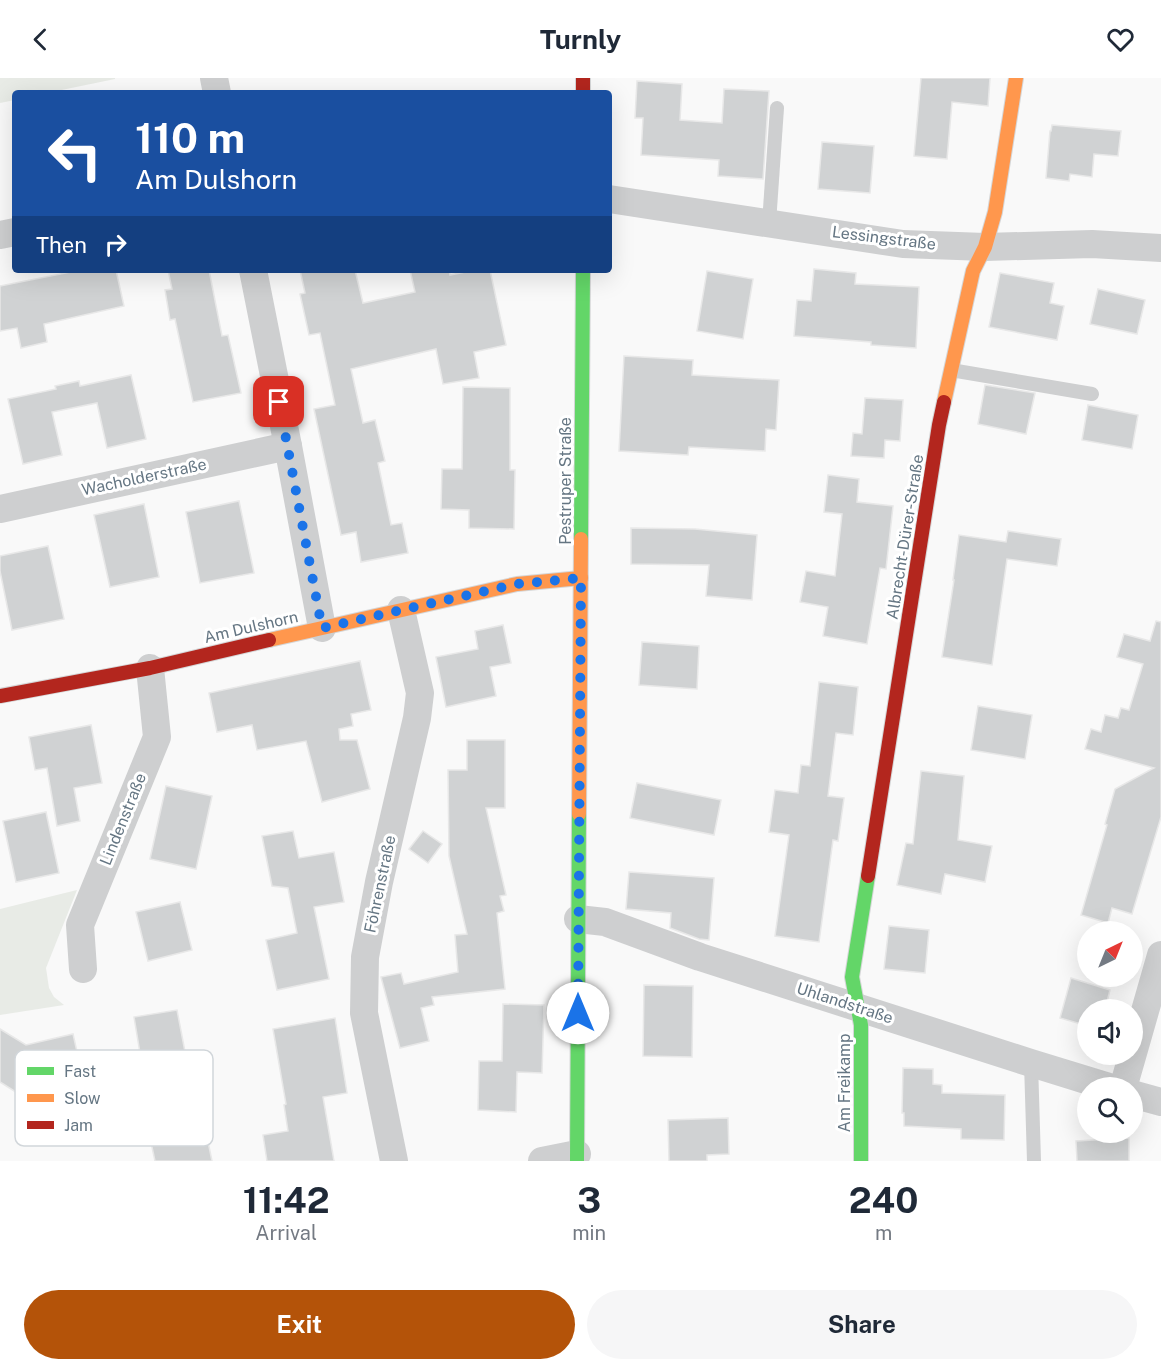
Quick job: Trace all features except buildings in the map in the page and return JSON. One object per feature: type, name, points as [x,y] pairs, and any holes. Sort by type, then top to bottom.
[{"type":"street","name":"Albrecht-Dürer-Straße","points":[[858,1006],[852,977],[939,425],[973,271],[985,247],[995,212],[1016,78]]},
{"type":"street","name":"Lessingstraße","points":[[612,199],[903,244],[985,247],[1092,244],[1161,248]]},
{"type":"street","points":[[254,273],[322,628]]},
{"type":"street","name":"Pestruper Straße","points":[[577,1157],[583,273]]},
{"type":"street","name":"Wacholderstraße","points":[[0,508],[288,446]]},
{"type":"street","name":"Am Dulshorn","points":[[0,696],[150,668],[517,584],[581,578]]},
{"type":"street","name":"Föhrenstraße","points":[[394,1161],[364,1013],[365,957],[420,693],[401,610]]},
{"type":"street","name":"Lindenstraße","points":[[83,969],[80,925],[157,737],[150,668]]},
{"type":"street","name":"Uhlandstraße","points":[[578,919],[605,922],[700,957],[1077,1077]]},
{"type":"street","points":[[1126,1077],[1161,955]]},
{"type":"street","name":"Am Freikamp","points":[[858,1006],[861,1025],[861,1161]]},
{"type":"street","points":[[1143,1097],[1161,1102]]},
{"type":"street","points":[[542,1161],[577,1157]]},
{"type":"lane","points":[[769,223],[777,108]]},
{"type":"lane","points":[[951,370],[1092,394]]},
{"type":"lane","points":[[1031,1063],[1034,1161]]},
{"type":"shaded area","points":[[0,78],[115,78],[62,90],[12,90],[12,101],[0,103]]},
{"type":"shaded area","points":[[77,890],[46,968],[49,988],[54,997],[64,1005],[0,1015],[0,909]]},
{"type":"traffic: fast","points":[[581,539],[583,273]]},
{"type":"traffic: fast","points":[[577,1161],[579,814]]},
{"type":"traffic: fast","points":[[861,1161],[861,1025],[852,977],[868,876]]},
{"type":"traffic: slow","points":[[944,402],[973,271],[985,247],[995,212],[1016,78]]},
{"type":"traffic: slow","points":[[579,814],[581,539]]},
{"type":"traffic: slow","points":[[269,640],[517,584],[581,578]]},
{"type":"traffic: jam","points":[[583,78],[583,90]]},
{"type":"traffic: jam","points":[[868,876],[944,402]]},
{"type":"traffic: jam","points":[[0,696],[150,668],[269,640]]},
{"type":"route","points":[[279,402],[322,628],[517,584],[581,578],[578,1013]]}]
